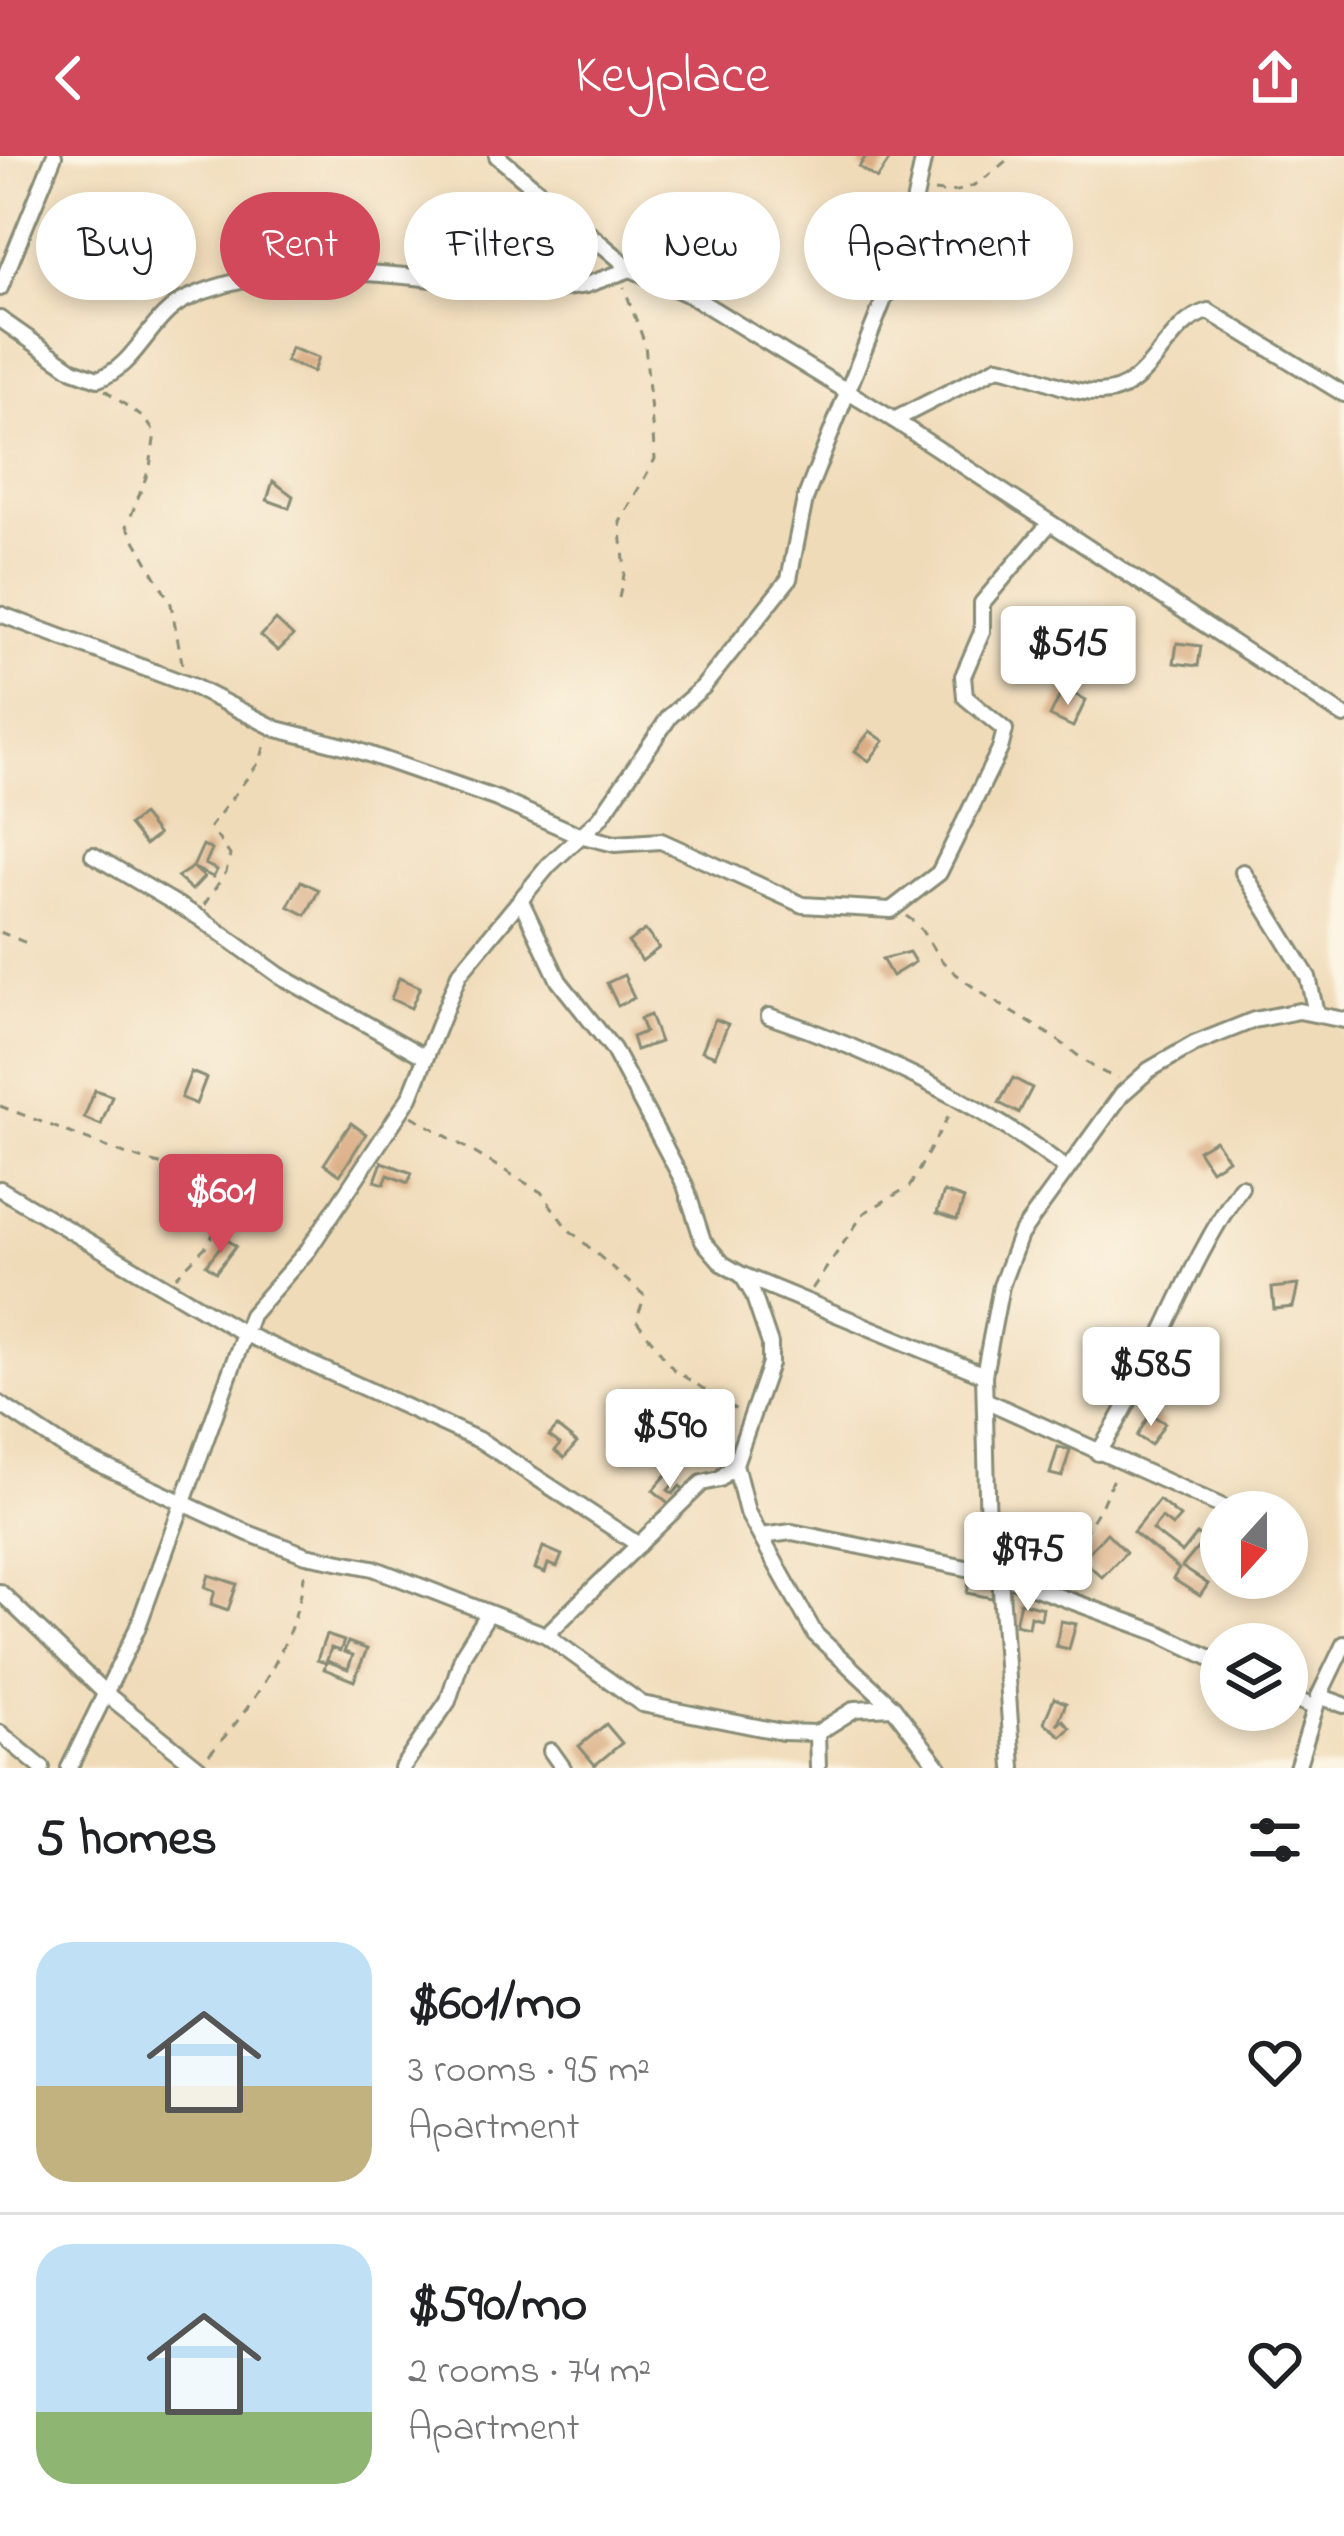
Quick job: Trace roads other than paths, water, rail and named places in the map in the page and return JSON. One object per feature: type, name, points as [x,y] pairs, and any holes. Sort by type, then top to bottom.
[{"type":"street","points":[[0,289],[54,156]]},
{"type":"street","points":[[497,156],[622,270]]},
{"type":"street","points":[[69,1768],[137,1629],[243,1333],[262,1300],[314,1240],[400,1110],[459,974],[630,781],[670,716],[703,687],[789,579],[805,499],[905,246],[924,161],[908,156]]},
{"type":"street","points":[[0,234],[16,249]]},
{"type":"street","points":[[0,319],[73,370],[98,379],[114,372],[184,300],[284,271],[544,291],[622,272]]},
{"type":"street","points":[[698,300],[894,420],[1344,716]]},
{"type":"street","points":[[894,420],[998,367],[1087,392],[1116,391],[1138,380],[1194,316],[1208,311],[1344,394]]},
{"type":"street","points":[[0,614],[191,686],[266,724],[497,799],[580,835],[607,843],[646,838],[680,847],[803,905],[830,911],[891,910],[939,873],[1000,749],[1005,730],[965,697],[963,676],[982,632],[985,596],[1049,524]]},
{"type":"street","points":[[93,855],[200,918],[279,975],[425,1057]]},
{"type":"street","points":[[1244,872],[1308,977],[1316,1013]]},
{"type":"street","points":[[522,903],[559,981],[613,1049],[685,1186],[703,1241],[722,1264],[984,1375]]},
{"type":"street","points":[[1012,1768],[1000,1575],[988,1532],[984,1375],[1007,1264],[1032,1214],[1132,1082],[1194,1044],[1254,1020],[1316,1013],[1344,1020]]},
{"type":"street","points":[[769,1016],[821,1033],[1003,1120],[1066,1169]]},
{"type":"street","points":[[1098,1453],[1134,1398],[1214,1229],[1241,1187]]},
{"type":"street","points":[[0,1189],[243,1333],[481,1441],[639,1545]]},
{"type":"street","points":[[742,1275],[770,1344],[765,1386],[736,1464],[739,1489],[815,1634],[893,1707],[940,1768]]},
{"type":"street","points":[[985,1400],[1200,1498]]},
{"type":"street","points":[[0,1404],[69,1450],[184,1504],[306,1555],[373,1568],[546,1634],[643,1704],[757,1730],[817,1733],[855,1709],[893,1707]]},
{"type":"street","points":[[546,1634],[702,1484],[720,1479],[736,1464]]},
{"type":"street","points":[[761,1536],[793,1532],[1000,1575],[1159,1633],[1200,1653]]},
{"type":"street","points":[[0,1592],[105,1693],[198,1767]]},
{"type":"street","points":[[402,1768],[448,1701],[464,1654],[488,1614]]},
{"type":"street","points":[[1297,1768],[1317,1702],[1344,1644]]},
{"type":"street","points":[[1308,1700],[1344,1705]]},
{"type":"street","points":[[0,1732],[42,1768]]},
{"type":"street","points":[[817,1733],[818,1768]]},
{"type":"street","points":[[551,1751],[563,1768]]}]
